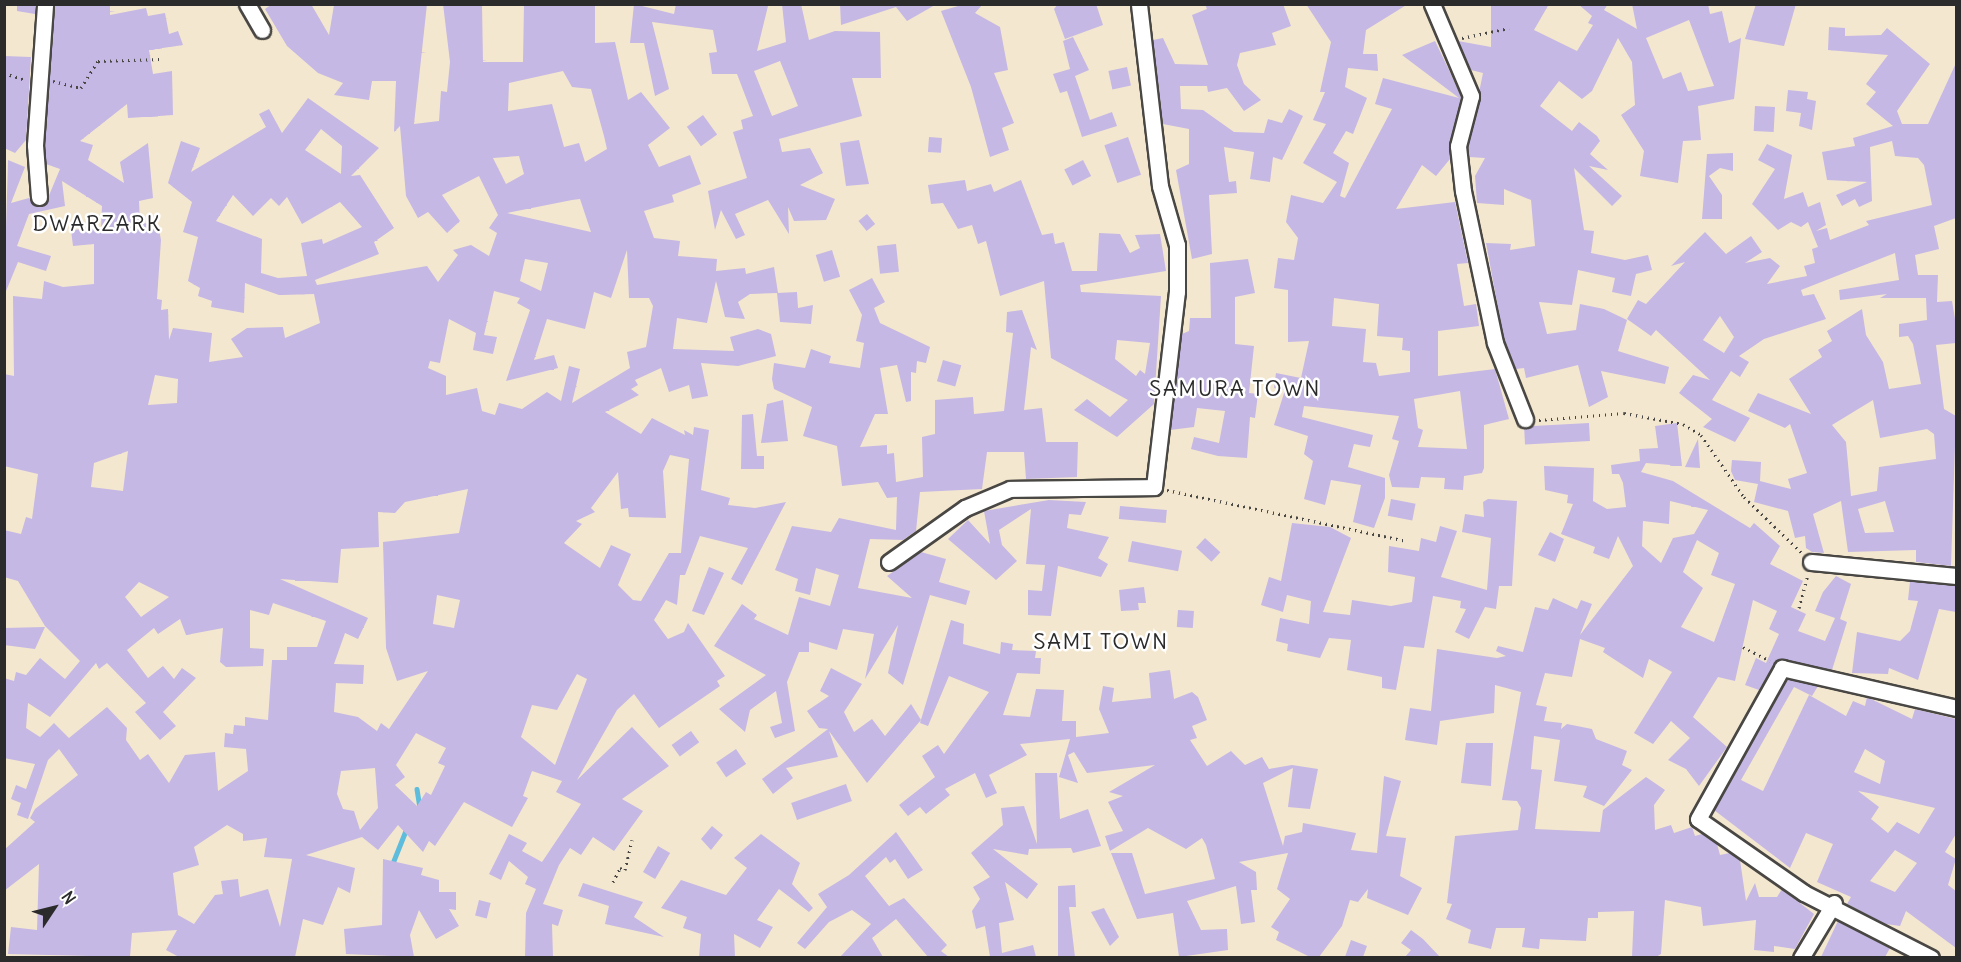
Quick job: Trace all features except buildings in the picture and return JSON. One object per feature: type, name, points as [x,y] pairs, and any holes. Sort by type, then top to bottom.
[{"type":"street","points":[[39,197],[40,82],[45,4]]},
{"type":"street","points":[[246,4],[262,30]]},
{"type":"street","points":[[889,561],[965,508],[1010,489],[1154,487],[1178,292],[1177,245],[1160,186],[1139,4]]},
{"type":"street","points":[[1432,4],[1471,96],[1458,146],[1479,279],[1495,343],[1525,418]]},
{"type":"street","points":[[1811,562],[1956,576]]},
{"type":"street","points":[[1931,957],[1834,903],[1804,892],[1698,819],[1782,669],[1956,708]]},
{"type":"street","points":[[1801,957],[1834,903]]},
{"type":"path","points":[[1446,34],[1462,38],[1509,28]]},
{"type":"path","points":[[4,73],[40,82],[81,88],[98,61],[160,58]]},
{"type":"path","points":[[1525,418],[1624,413],[1683,424],[1701,435],[1744,497],[1811,562],[1800,608]]},
{"type":"path","points":[[1154,487],[1406,541]]},
{"type":"path","points":[[1743,647],[1782,669]]},
{"type":"path","points":[[613,882],[620,868],[625,870],[632,840]]},
{"type":"waterway","points":[[417,789],[420,808]]},
{"type":"waterway","points":[[391,867],[407,827]]},
{"type":"district","name":"DWARZARK","points":[[97,224]]},
{"type":"district","name":"SAMURA TOWN","points":[[1235,389]]},
{"type":"district","name":"SAMI TOWN","points":[[1101,642]]}]
